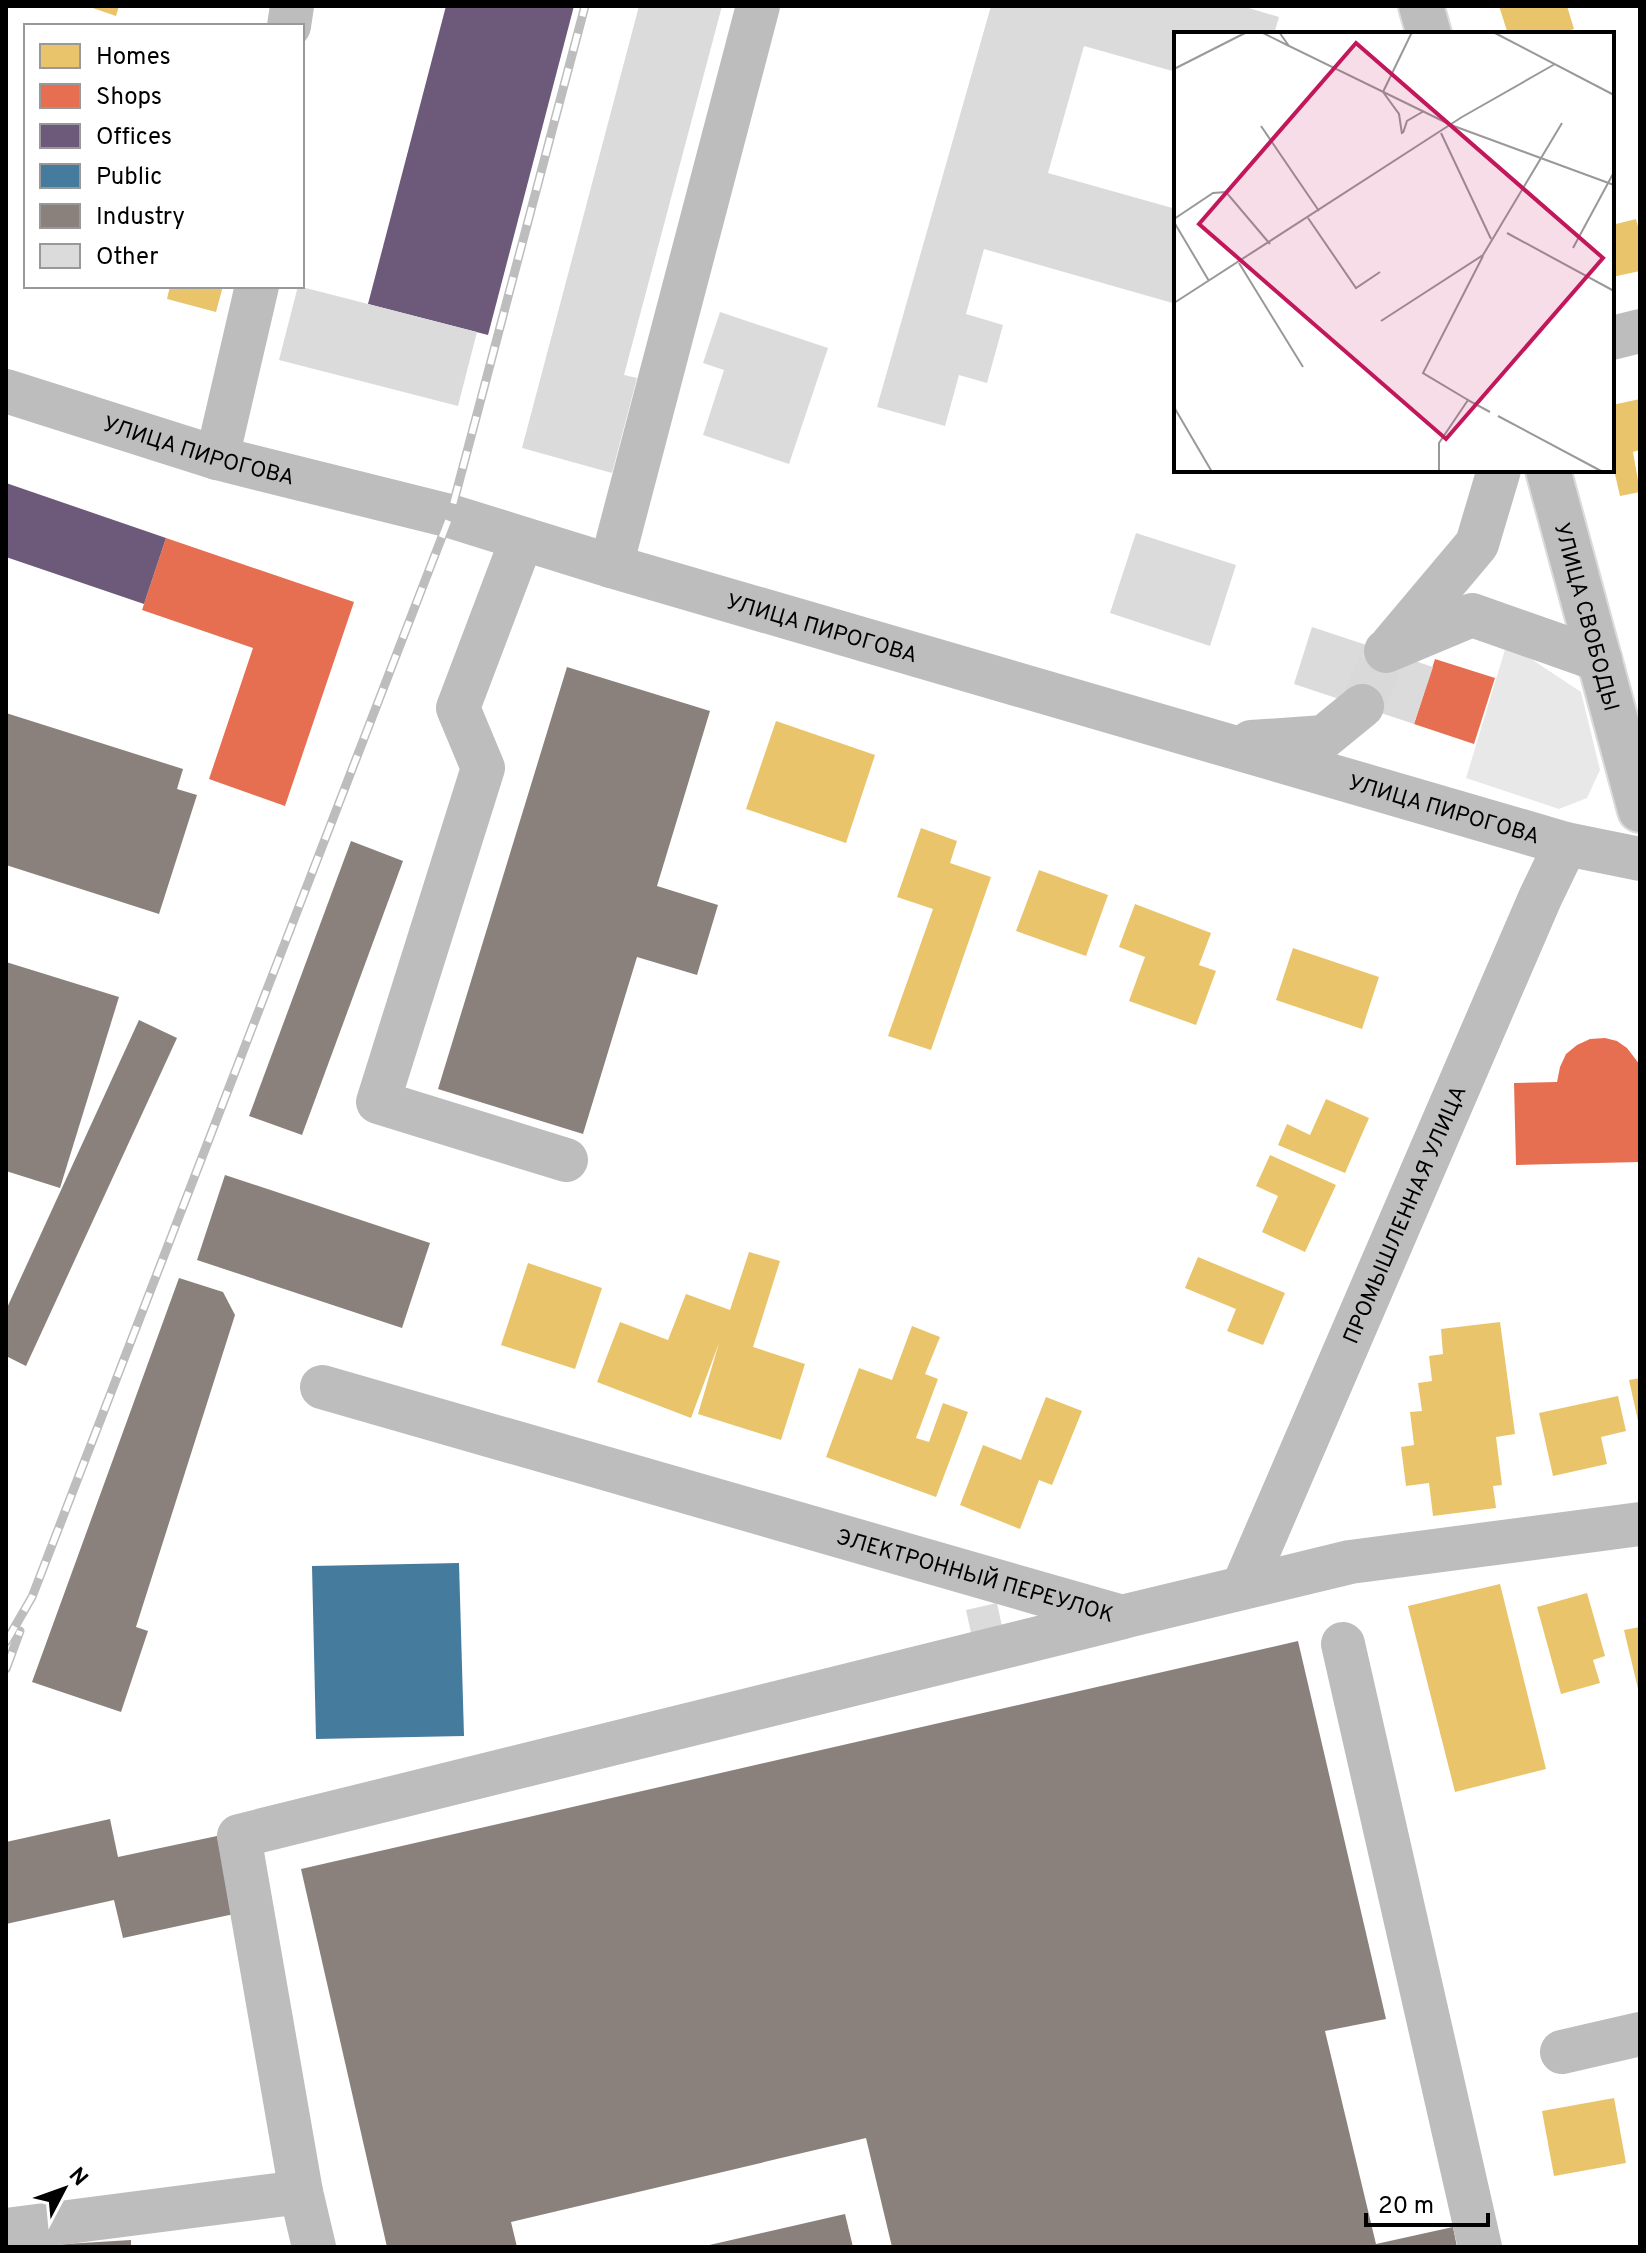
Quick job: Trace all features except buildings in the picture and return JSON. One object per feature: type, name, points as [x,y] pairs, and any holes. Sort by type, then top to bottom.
[{"type":"street","points":[[611,566],[758,6]]},
{"type":"street","points":[[1421,6],[1428,32]]},
{"type":"street","points":[[217,458],[257,288]]},
{"type":"street","points":[[1614,338],[1640,331]]},
{"type":"street","name":"УЛИЦА ПИРОГОВА","points":[[6,391],[217,458],[450,516],[611,566],[1566,844],[1640,859]]},
{"type":"street","points":[[1498,472],[1477,544],[1386,651],[1472,615],[1600,660]]},
{"type":"street","name":"УЛИЦА СВОБОДЫ","points":[[1549,472],[1640,810]]},
{"type":"street","points":[[522,539],[458,708],[483,768],[378,1102],[566,1160]]},
{"type":"street","points":[[1223,744],[1324,737],[1362,706]]},
{"type":"street","name":"ПРОМЫШЛЕННАЯ УЛИЦА","points":[[1243,1587],[1566,844]]},
{"type":"street","name":"ЭЛЕКТРОННЫЙ ПЕРЕУЛОК","points":[[322,1387],[1122,1617],[1350,1562],[1640,1524]]},
{"type":"street","points":[[314,2247],[301,2192],[239,1836],[1122,1617]]},
{"type":"street","points":[[1343,1644],[1480,2247]]},
{"type":"street","points":[[1562,2052],[1640,2034]]},
{"type":"street","points":[[6,2230],[301,2192]]},
{"type":"shaded area","points":[[1507,643],[1581,692],[1600,770],[1587,798],[1559,809],[1466,778]]},
{"type":"tunnel","points":[[1362,706],[1386,651]]},
{"type":"railway","points":[[6,1642],[32,1597],[450,516],[585,6]]},
{"type":"railway","points":[[6,1669],[20,1631]]}]
